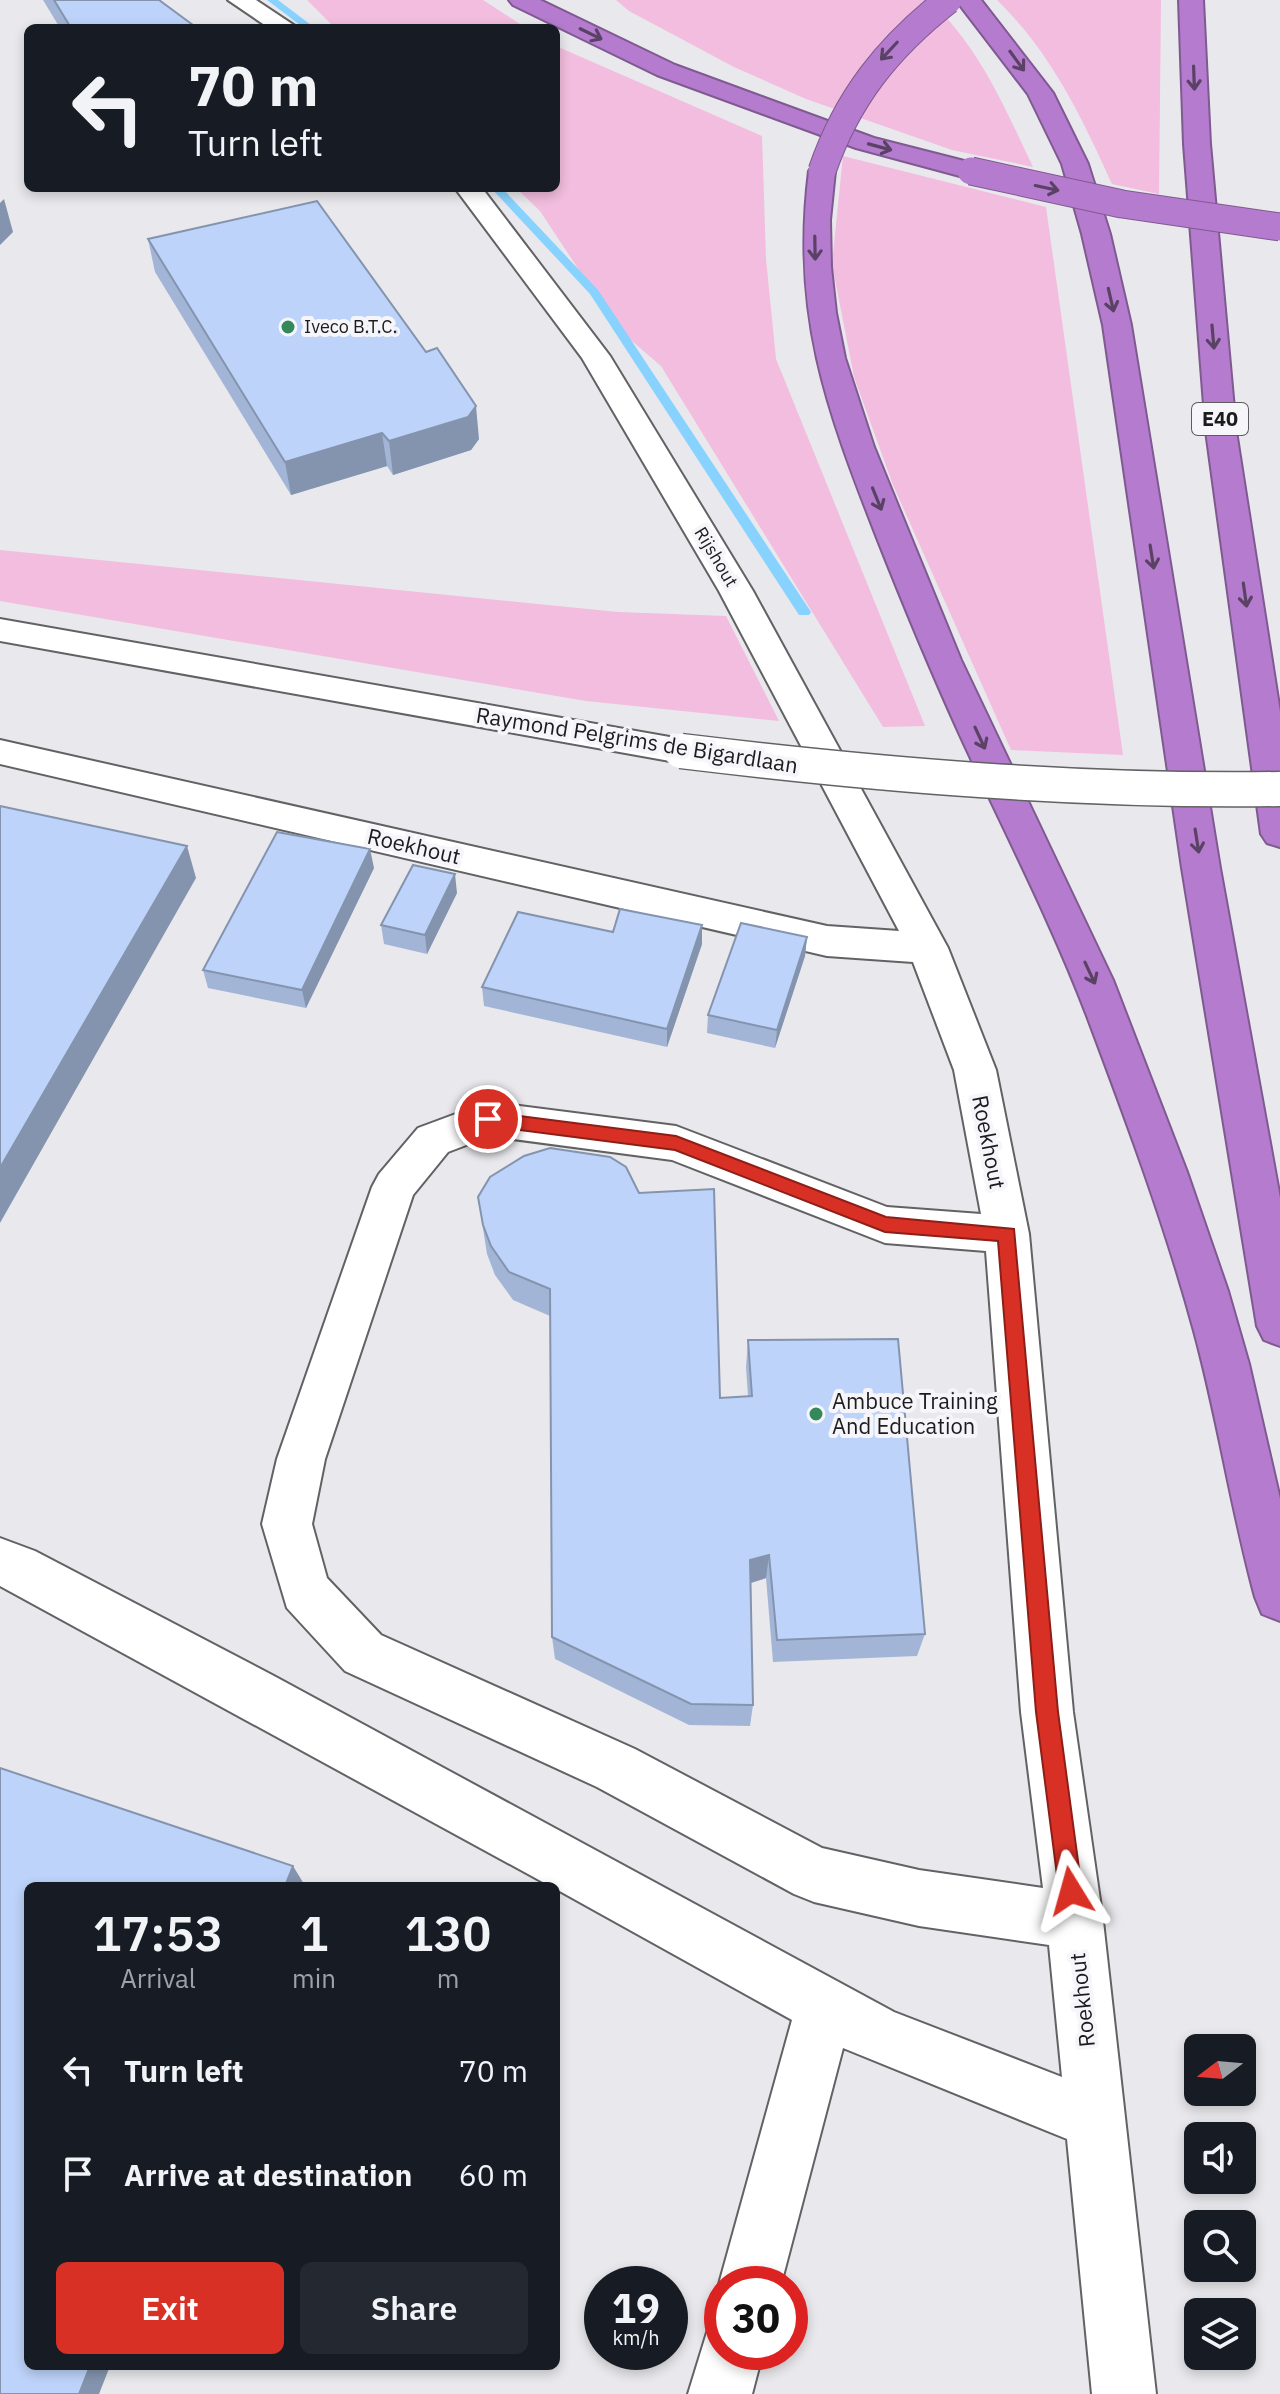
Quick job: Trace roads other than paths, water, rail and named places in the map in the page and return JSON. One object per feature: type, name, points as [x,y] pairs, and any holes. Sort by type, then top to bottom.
[{"type":"highway","points":[[521,0],[666,70],[865,143],[971,171],[1122,204],[1280,227]]},
{"type":"highway","points":[[948,0],[893,47],[868,75],[833,134],[815,211],[816,273],[829,364],[849,431],[971,719],[1095,985],[1165,1170],[1217,1332],[1280,1597]]},
{"type":"highway","points":[[968,0],[1040,93],[1075,164],[1117,325],[1201,868],[1280,1326]]},
{"type":"highway","name":"E40","points":[[1191,0],[1197,144],[1221,431],[1280,834]]},
{"type":"highway","points":[[623,23],[781,111]]},
{"type":"street","points":[[240,0],[279,24]]},
{"type":"street","name":"Rijshout","points":[[471,192],[595,356],[736,591],[928,948]]},
{"type":"street","name":"Raymond Pelgrims de Bigardlaan","points":[[0,630],[681,751],[811,767],[1019,786],[1131,790],[1280,789]]},
{"type":"street","name":"Roekhout","points":[[0,752],[827,941],[928,948],[975,1070],[1007,1234],[1047,1712],[1075,1921],[1124,2394]]},
{"type":"street","points":[[1007,1234],[885,1225],[676,1143],[488,1119],[433,1140],[394,1187],[301,1459],[287,1524],[305,1591],[363,1653],[616,1768],[814,1874],[919,1898],[1075,1921]]},
{"type":"street","points":[[0,1562],[17,1568],[255,1694],[877,2035],[1094,2119]]},
{"type":"street","points":[[755,2266],[825,2006]]},
{"type":"street","points":[[720,2394],[726,2370]]},
{"type":"waterway","points":[[272,0],[305,24]]},
{"type":"waterway","points":[[500,192],[594,292],[804,612]]},
{"type":"place","name":"Iveco B.T.C.","points":[[288,327]]},
{"type":"place","name":"Ambuce Training And Education","points":[[816,1414]]}]
